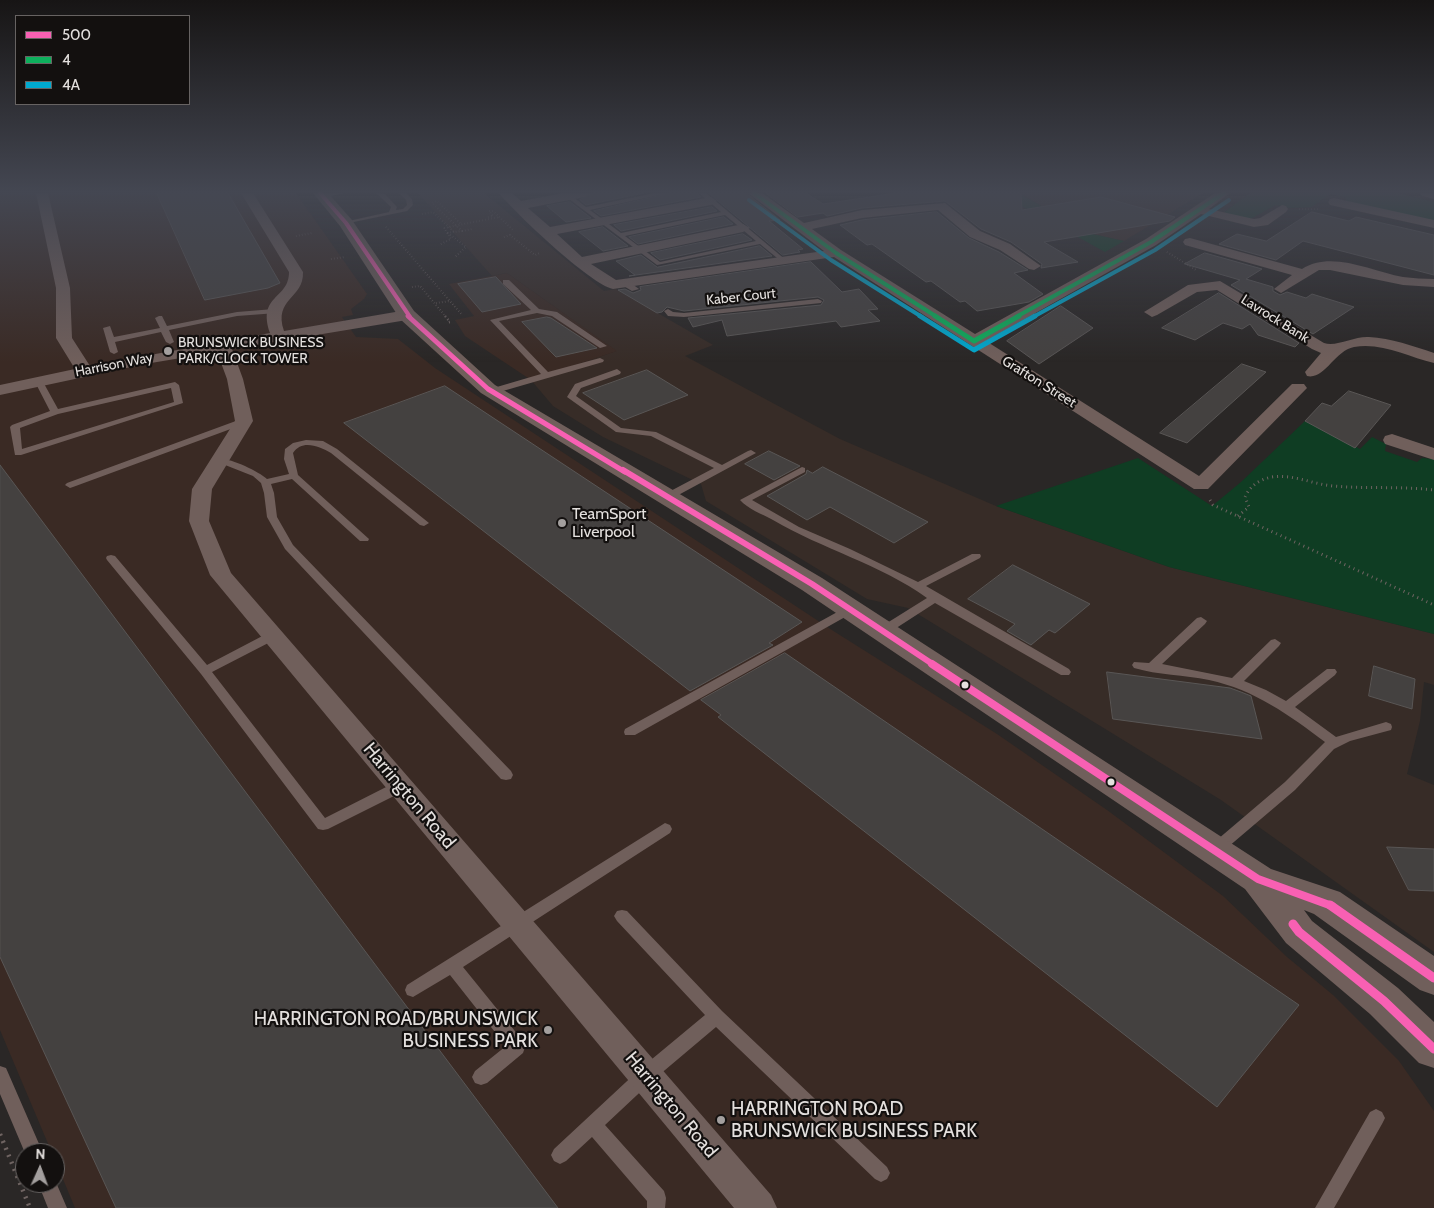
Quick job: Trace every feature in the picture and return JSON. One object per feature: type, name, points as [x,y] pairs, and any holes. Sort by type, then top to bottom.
[{"type":"street","points":[[54,249],[62,288],[64,338],[69,349],[85,371]]},
{"type":"street","points":[[278,336],[273,318],[274,311],[294,284],[296,272],[282,249]]},
{"type":"street","points":[[363,249],[407,315],[419,328],[493,391],[850,609],[1216,849],[1258,879],[1327,903],[1434,978]]},
{"type":"street","points":[[565,249],[579,262],[624,286],[836,254]]},
{"type":"street","points":[[579,262],[642,249]]},
{"type":"street","name":"Grafton Street","points":[[830,249],[1201,485]]},
{"type":"street","points":[[1008,263],[1030,263],[1009,249]]},
{"type":"street","points":[[974,341],[1138,249]]},
{"type":"street","points":[[1216,249],[1304,274]]},
{"type":"street","points":[[1281,289],[1316,266],[1330,265],[1398,282],[1434,283]]},
{"type":"street","points":[[1152,311],[1192,288],[1220,285]]},
{"type":"street","name":"Lavrock Bank","points":[[1220,285],[1318,346],[1332,351]]},
{"type":"street","name":"Harrison Way","points":[[0,390],[85,371],[407,315]]},
{"type":"street","points":[[1313,372],[1332,351],[1354,342],[1379,342],[1434,358]]},
{"type":"street","points":[[223,346],[234,379],[244,421]]},
{"type":"street","points":[[1201,485],[1298,388]]},
{"type":"street","name":"Harrington Road","points":[[244,421],[202,489],[199,521],[221,575],[274,635],[758,1208]]},
{"type":"street","points":[[1392,440],[1411,452],[1434,454]]},
{"type":"street","points":[[1258,879],[1299,932],[1384,1002],[1434,1049]]},
{"type":"lane","points":[[639,250],[659,264],[727,249]]},
{"type":"lane","points":[[770,249],[784,261]]},
{"type":"lane","points":[[506,282],[537,311]]},
{"type":"lane","name":"Kaber Court","points":[[668,311],[672,314],[684,315],[818,301]]},
{"type":"lane","points":[[111,340],[237,314],[274,311]]},
{"type":"lane","points":[[547,376],[494,320],[537,311],[554,314],[603,346]]},
{"type":"lane","points":[[159,318],[170,342]]},
{"type":"lane","points":[[107,328],[114,352]]},
{"type":"lane","points":[[493,391],[600,360]]},
{"type":"lane","points":[[560,372],[578,386]]},
{"type":"lane","points":[[617,372],[578,386],[570,397],[619,430],[653,434],[721,468]]},
{"type":"lane","points":[[38,380],[55,412]]},
{"type":"lane","points":[[175,385],[179,403],[18,453],[15,427],[55,412],[175,385]]},
{"type":"lane","points":[[70,485],[244,421]]},
{"type":"lane","points":[[364,539],[294,476],[288,455],[290,449],[295,445],[309,442],[320,443],[334,451],[424,523]]},
{"type":"lane","points":[[667,497],[751,453]]},
{"type":"lane","points":[[220,461],[256,474],[265,482],[269,493],[272,517],[289,547],[506,775]]},
{"type":"lane","points":[[802,470],[745,500],[795,529],[918,586],[935,598],[1065,672]]},
{"type":"lane","points":[[265,482],[294,476]]},
{"type":"lane","points":[[918,586],[976,556]]},
{"type":"lane","points":[[111,558],[205,671],[323,825],[401,786]]},
{"type":"lane","points":[[883,631],[935,598]]},
{"type":"lane","points":[[630,732],[850,609]]},
{"type":"lane","points":[[1152,667],[1201,621]]},
{"type":"lane","points":[[205,671],[274,635]]},
{"type":"lane","points":[[1235,682],[1275,643]]},
{"type":"lane","points":[[1138,665],[1235,682],[1254,689],[1335,743]]},
{"type":"lane","points":[[1285,708],[1331,672]]},
{"type":"lane","points":[[1216,849],[1290,786],[1335,743],[1346,737],[1386,727]]},
{"type":"lane","points":[[413,990],[518,925],[664,829]]},
{"type":"lane","points":[[622,916],[716,1016],[881,1173]]},
{"type":"lane","points":[[452,965],[517,1047],[481,1076]]},
{"type":"lane","points":[[560,1155],[646,1075],[716,1016]]},
{"type":"lane","points":[[0,1074],[30,1143]]},
{"type":"lane","points":[[1324,1208],[1376,1118]]},
{"type":"lane","points":[[593,1125],[656,1198],[656,1208]]},
{"type":"lane","points":[[51,1193],[58,1208]]},
{"type":"path","points":[[405,249],[462,315]]},
{"type":"path","points":[[455,258],[464,249]]},
{"type":"path","points":[[528,249],[535,255],[541,254],[536,249]]},
{"type":"path","points":[[1163,249],[1220,285]]},
{"type":"path","points":[[420,286],[450,322]]},
{"type":"path","points":[[436,303],[450,300]]},
{"type":"path","points":[[1238,516],[1249,507],[1245,497],[1251,486],[1271,477],[1291,477],[1330,486],[1395,486],[1434,490]]},
{"type":"path","points":[[1201,485],[1213,506],[1434,605]]},
{"type":"path","points":[[0,1134],[30,1208]]},
{"type":"shaded area","points":[[0,249],[336,249],[367,294],[364,299],[351,309],[353,315],[342,317],[356,337],[398,339],[435,368],[835,632],[997,734],[1107,810],[1223,896],[1287,957],[1333,995],[1399,1061],[1434,1111],[1434,1208],[75,1208],[65,1184],[65,1143],[48,1143],[0,1030]]},
{"type":"shaded area","points":[[468,249],[553,249],[604,291],[616,289],[713,345],[685,356],[840,439],[996,506],[1169,567],[1434,634],[1434,685],[1424,682],[1420,721],[1407,774],[1434,785],[1434,952],[1221,800],[908,608],[867,599],[706,501],[701,484],[603,437],[553,406],[531,380],[616,351],[507,273],[492,276]]},
{"type":"shaded area","points":[[507,273],[617,351],[531,380],[465,336],[455,320],[474,316],[449,284]]},
{"type":"green space","points":[[1305,421],[1360,449],[1372,437],[1386,444],[1385,451],[1417,462],[1422,458],[1434,459],[1434,634],[1169,567],[996,506],[1138,458],[1212,506],[1241,482]]},
{"type":"building","points":[[182,249],[261,249],[280,283],[268,288],[205,300]]},
{"type":"building","points":[[669,249],[709,249],[660,260],[651,253]]},
{"type":"building","points":[[743,249],[764,249],[772,256],[629,276],[635,275],[616,261],[641,255],[657,267]]},
{"type":"building","points":[[776,249],[801,249],[798,250],[800,252],[783,255]]},
{"type":"building","points":[[880,249],[993,249],[1028,270],[1014,273],[1043,294],[1029,302],[977,311],[965,301],[960,302],[931,281],[926,282]]},
{"type":"building","points":[[1021,249],[1057,249],[1078,262],[1041,268],[1042,264]]},
{"type":"building","points":[[1238,249],[1291,249],[1276,260]]},
{"type":"building","points":[[1335,249],[1434,249],[1434,275]]},
{"type":"building","points":[[1205,253],[1262,269],[1246,279],[1273,287],[1273,291],[1280,295],[1287,292],[1306,298],[1312,294],[1354,307],[1313,334],[1231,285],[1240,280],[1185,264]]},
{"type":"building","points":[[811,262],[842,292],[859,289],[878,309],[868,310],[880,321],[841,327],[836,321],[727,336],[722,320],[693,327],[688,318],[821,305],[824,300],[818,297],[684,311],[667,307],[662,312],[657,313],[618,290],[625,289],[633,293],[641,290],[640,287]]},
{"type":"building","points":[[496,277],[521,304],[482,312],[458,284]]},
{"type":"building","points":[[1219,293],[1299,343],[1295,347],[1258,335],[1250,324],[1242,329],[1223,323],[1195,340],[1162,328]]},
{"type":"building","points":[[1061,306],[1093,328],[1039,364],[1007,341]]},
{"type":"building","points":[[547,317],[597,348],[556,357],[522,322]]},
{"type":"building","points":[[1242,364],[1266,372],[1187,443],[1160,433]]},
{"type":"building","points":[[647,370],[688,395],[624,420],[583,393]]},
{"type":"building","name":"TeamSport Liverpool","points":[[445,386],[802,622],[769,643],[773,645],[690,691],[344,423]]},
{"type":"building","points":[[1349,391],[1391,405],[1355,448],[1305,421],[1322,403],[1331,406]]},
{"type":"building","points":[[769,451],[800,466],[774,480],[745,464]]},
{"type":"building","points":[[0,465],[558,1208],[116,1208],[0,957]]},
{"type":"building","points":[[823,467],[928,522],[894,543],[830,507],[807,520],[767,496],[806,474],[807,470],[812,473]]},
{"type":"building","points":[[1013,565],[1090,604],[1055,633],[1049,630],[1031,645],[1007,631],[1015,624],[968,599]]},
{"type":"building","points":[[785,653],[1299,1005],[1217,1107],[718,717],[721,715],[701,700]]},
{"type":"building","points":[[1374,666],[1415,679],[1412,709],[1369,696]]},
{"type":"building","points":[[1107,672],[1230,688],[1251,696],[1262,739],[1113,719]]},
{"type":"building","points":[[1387,847],[1434,849],[1434,891],[1409,890]]},
{"type":"transit line","name":"500","points":[[363,249],[407,315],[488,389],[812,584],[1258,879],[1327,903],[1434,978]]},
{"type":"transit line","name":"4A","points":[[816,249],[974,350],[1156,249]]},
{"type":"transit line","name":"4","points":[[831,249],[974,341],[1138,249]]},
{"type":"transit line","name":"500","points":[[1293,924],[1299,932],[1384,1001],[1434,1049]]},
{"type":"place","name":"BRUNSWICK BUSINESS PARK/CLOCK TOWER","points":[[168,351]]},
{"type":"place","name":"TeamSport Liverpool","points":[[562,523]]},
{"type":"place","name":"HARRINGTON ROAD/BRUNSWICK BUSINESS PARK","points":[[548,1030]]},
{"type":"place","name":"HARRINGTON ROAD BRUNSWICK BUSINESS PARK","points":[[721,1120]]}]
